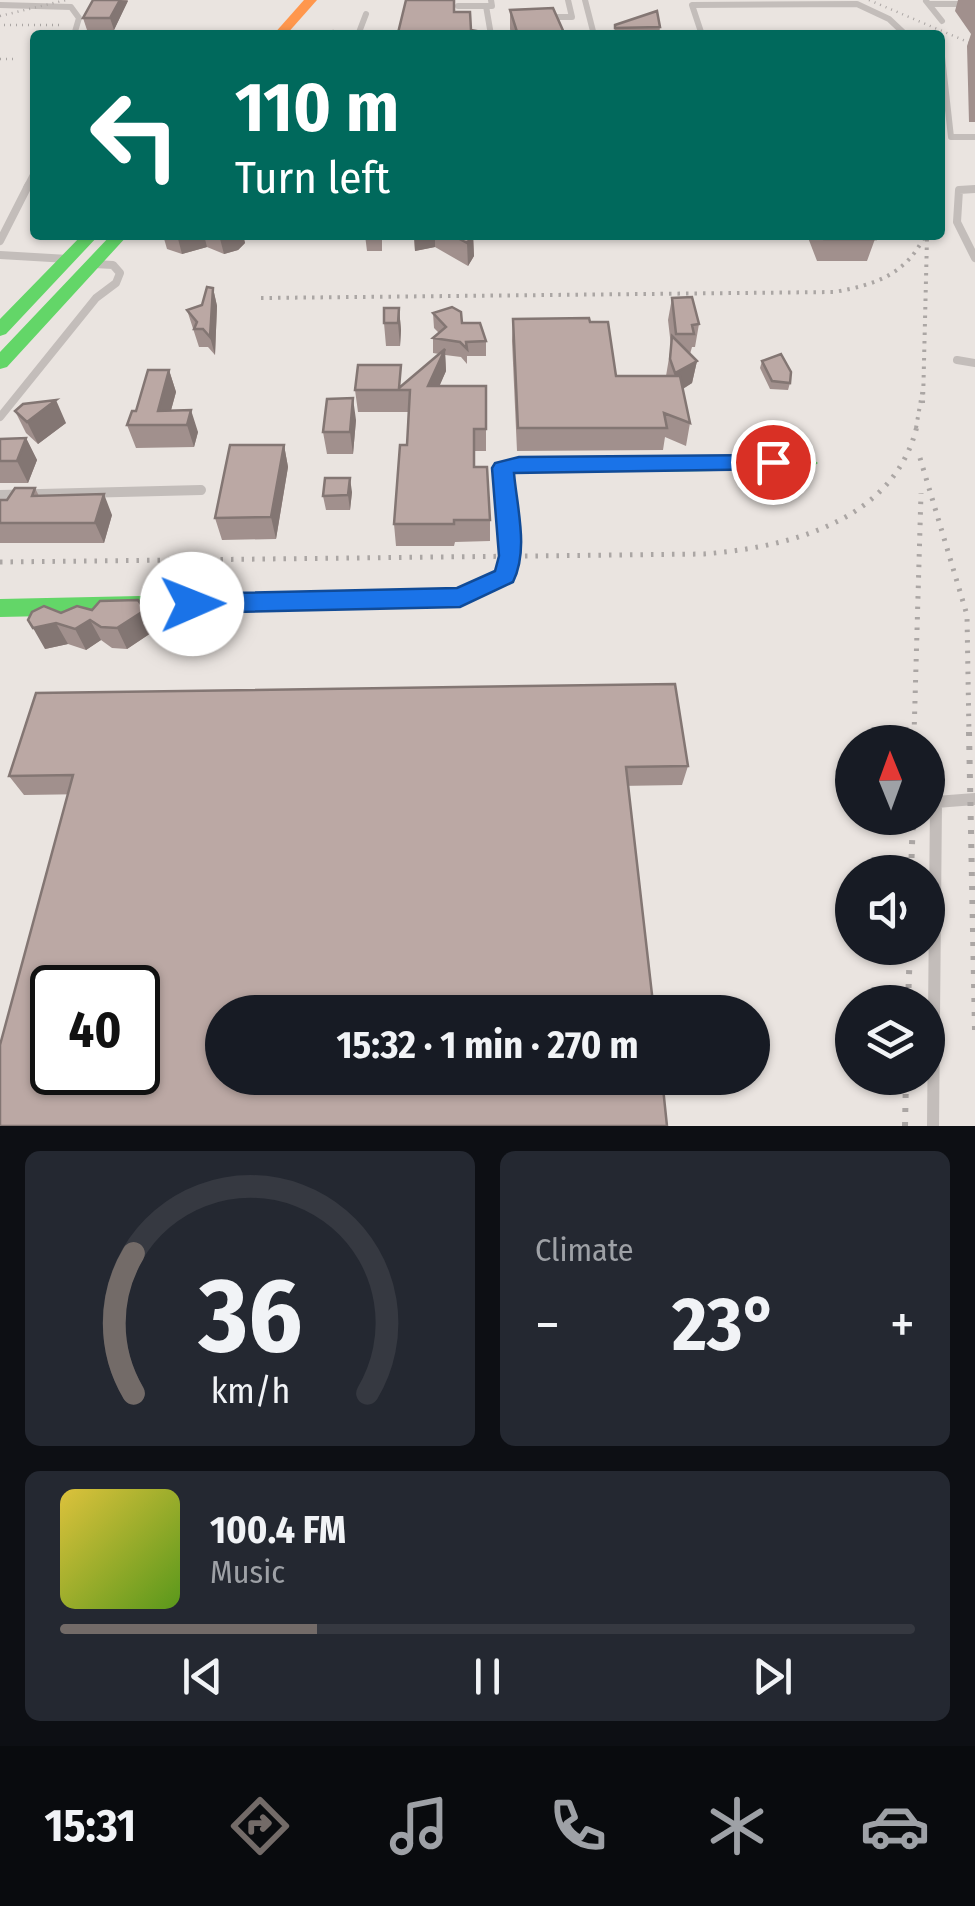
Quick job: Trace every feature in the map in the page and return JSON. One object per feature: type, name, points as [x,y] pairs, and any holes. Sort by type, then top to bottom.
[{"type":"street","points":[[284,30],[311,0]]},
{"type":"street","points":[[305,30],[331,0]]},
{"type":"street","points":[[0,330],[86,240]]},
{"type":"street","points":[[0,363],[115,240]]},
{"type":"street","points":[[68,260],[92,264]]},
{"type":"street","points":[[0,608],[460,598],[505,576],[510,556],[503,468],[519,464],[808,463]]},
{"type":"lane","points":[[538,17],[572,16],[568,0]]},
{"type":"lane","points":[[585,0],[593,30]]},
{"type":"lane","points":[[927,2],[975,4]]},
{"type":"lane","points":[[927,2],[942,21]]},
{"type":"lane","points":[[458,6],[489,3],[491,30]]},
{"type":"lane","points":[[700,30],[692,5],[839,3],[868,7],[899,30]]},
{"type":"lane","points":[[0,5],[71,7],[79,18],[75,30]]},
{"type":"lane","points":[[360,30],[366,14]]},
{"type":"lane","points":[[945,84],[951,137],[975,137]]},
{"type":"lane","points":[[0,241],[30,181]]},
{"type":"lane","points":[[975,189],[959,190],[957,222],[975,258]]},
{"type":"lane","points":[[0,255],[68,260]]},
{"type":"lane","points":[[0,417],[8,402],[96,298],[110,273],[92,264]]},
{"type":"lane","points":[[957,360],[975,363]]},
{"type":"lane","points":[[0,495],[201,490]]},
{"type":"lane","points":[[933,1126],[936,802],[975,799]]},
{"type":"building","points":[[93,0],[120,0],[110,18],[83,18]]},
{"type":"building","points":[[406,0],[454,0],[454,12],[470,12],[471,30],[399,30]]},
{"type":"building","points":[[553,8],[563,30],[516,30],[510,10]]},
{"type":"building","points":[[657,11],[660,27],[615,28],[615,25]]},
{"type":"building","points":[[207,287],[213,288],[210,337],[203,329],[194,329],[197,322],[187,310],[202,305]]},
{"type":"building","points":[[692,297],[699,324],[692,325],[694,334],[676,334],[672,298]]},
{"type":"building","points":[[452,307],[461,312],[462,323],[480,323],[486,341],[466,342],[467,349],[460,342],[433,338],[446,327],[433,313]]},
{"type":"building","points":[[384,308],[399,308],[398,323],[384,323]]},
{"type":"building","points":[[589,318],[590,322],[608,322],[616,376],[680,376],[690,423],[664,413],[667,428],[518,428],[513,319]]},
{"type":"building","points":[[672,336],[697,361],[675,373],[670,359]]},
{"type":"building","points":[[445,349],[428,386],[486,386],[486,429],[474,429],[474,467],[487,467],[490,520],[394,524],[400,445],[407,445],[410,390],[355,390],[358,365],[401,365],[399,388]]},
{"type":"building","points":[[781,354],[791,372],[790,383],[772,381],[762,361]]},
{"type":"building","points":[[148,370],[169,370],[158,411],[191,410],[187,425],[127,425],[132,411],[136,411]]},
{"type":"building","points":[[353,398],[350,432],[323,432],[327,399]]},
{"type":"building","points":[[56,400],[27,422],[15,411],[23,404]]},
{"type":"building","points":[[26,438],[17,461],[0,461],[0,439]]},
{"type":"building","points":[[230,445],[284,445],[271,517],[215,518]]},
{"type":"building","points":[[325,478],[350,478],[348,495],[323,496]]},
{"type":"building","points":[[15,488],[35,488],[32,496],[104,494],[95,523],[0,523],[0,500],[7,500]]},
{"type":"building","points":[[194,599],[198,608],[194,618],[174,628],[160,626],[149,613],[162,600]]},
{"type":"building","points":[[138,600],[145,610],[117,628],[101,627],[90,620],[75,629],[56,623],[33,628],[28,620],[32,612],[44,606],[61,613],[77,606],[92,610],[100,601]]},
{"type":"building","points":[[675,684],[688,766],[626,767],[652,995],[205,995],[205,1095],[664,1095],[667,1126],[0,1126],[0,1045],[73,775],[9,776],[36,693]]},
{"type":"railway","points":[[0,16],[66,0]]},
{"type":"railway","points":[[869,0],[940,30]]},
{"type":"railway","points":[[4,25],[64,25]]},
{"type":"railway","points":[[945,32],[975,45]]},
{"type":"railway","points":[[0,59],[14,59]]},
{"type":"railway","points":[[261,298],[834,292],[888,276],[909,259],[922,240]]},
{"type":"railway","points":[[923,403],[927,240]]},
{"type":"railway","points":[[916,428],[923,388]]},
{"type":"railway","points":[[0,562],[704,554],[737,550],[803,535],[862,506],[886,485],[905,458],[917,426]]},
{"type":"railway","points":[[920,458],[967,615],[969,735]]},
{"type":"railway","points":[[914,725],[921,493]]},
{"type":"railway","points":[[969,732],[975,1030]]},
{"type":"railway","points":[[912,835],[912,855]]},
{"type":"railway","points":[[909,965],[909,985]]},
{"type":"railway","points":[[905,1126],[906,1095]]},
{"type":"traffic: fast","points":[[0,330],[86,240]]},
{"type":"traffic: fast","points":[[0,363],[115,240]]},
{"type":"traffic: fast","points":[[0,608],[460,598],[505,576],[510,556],[503,468],[519,464],[808,463]]},
{"type":"traffic: slow","points":[[284,30],[311,0]]},
{"type":"route","points":[[192,604],[460,598],[505,576],[510,556],[503,468],[519,464],[773,462]]}]
